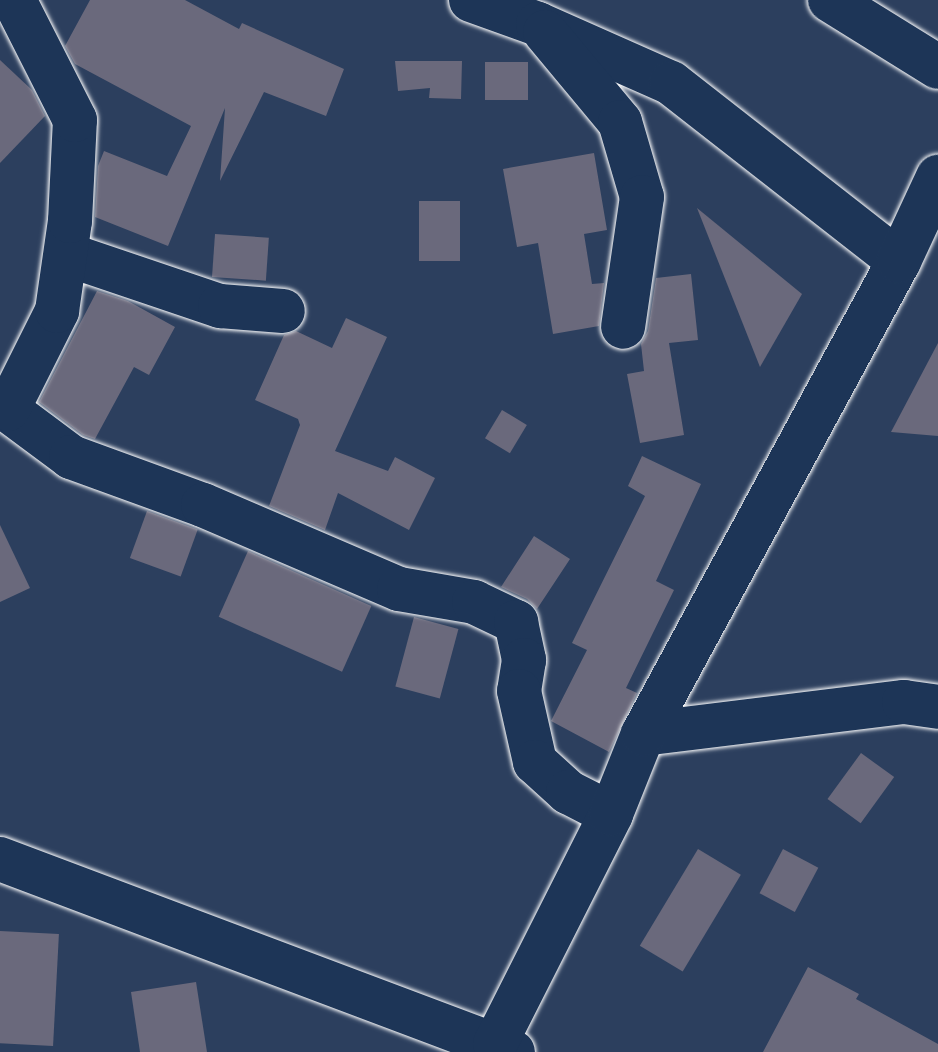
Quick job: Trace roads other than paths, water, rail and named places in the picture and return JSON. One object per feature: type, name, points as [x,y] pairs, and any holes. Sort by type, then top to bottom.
[{"type":"street","points":[[14,0],[75,120],[66,254],[57,311],[4,406],[71,457],[203,505],[399,589],[474,602],[516,622],[524,660],[519,691],[535,762],[568,792],[611,814]]},
{"type":"street","points":[[471,0],[538,24],[671,83],[899,261]]},
{"type":"street","points":[[830,0],[938,67]]},
{"type":"street","points":[[538,24],[620,122],[642,197],[623,327]]},
{"type":"street","points":[[0,859],[504,1048],[611,814],[643,734],[899,261],[938,177]]},
{"type":"street","points":[[66,254],[220,306],[283,311]]},
{"type":"street","points":[[643,734],[904,702],[938,707]]}]
